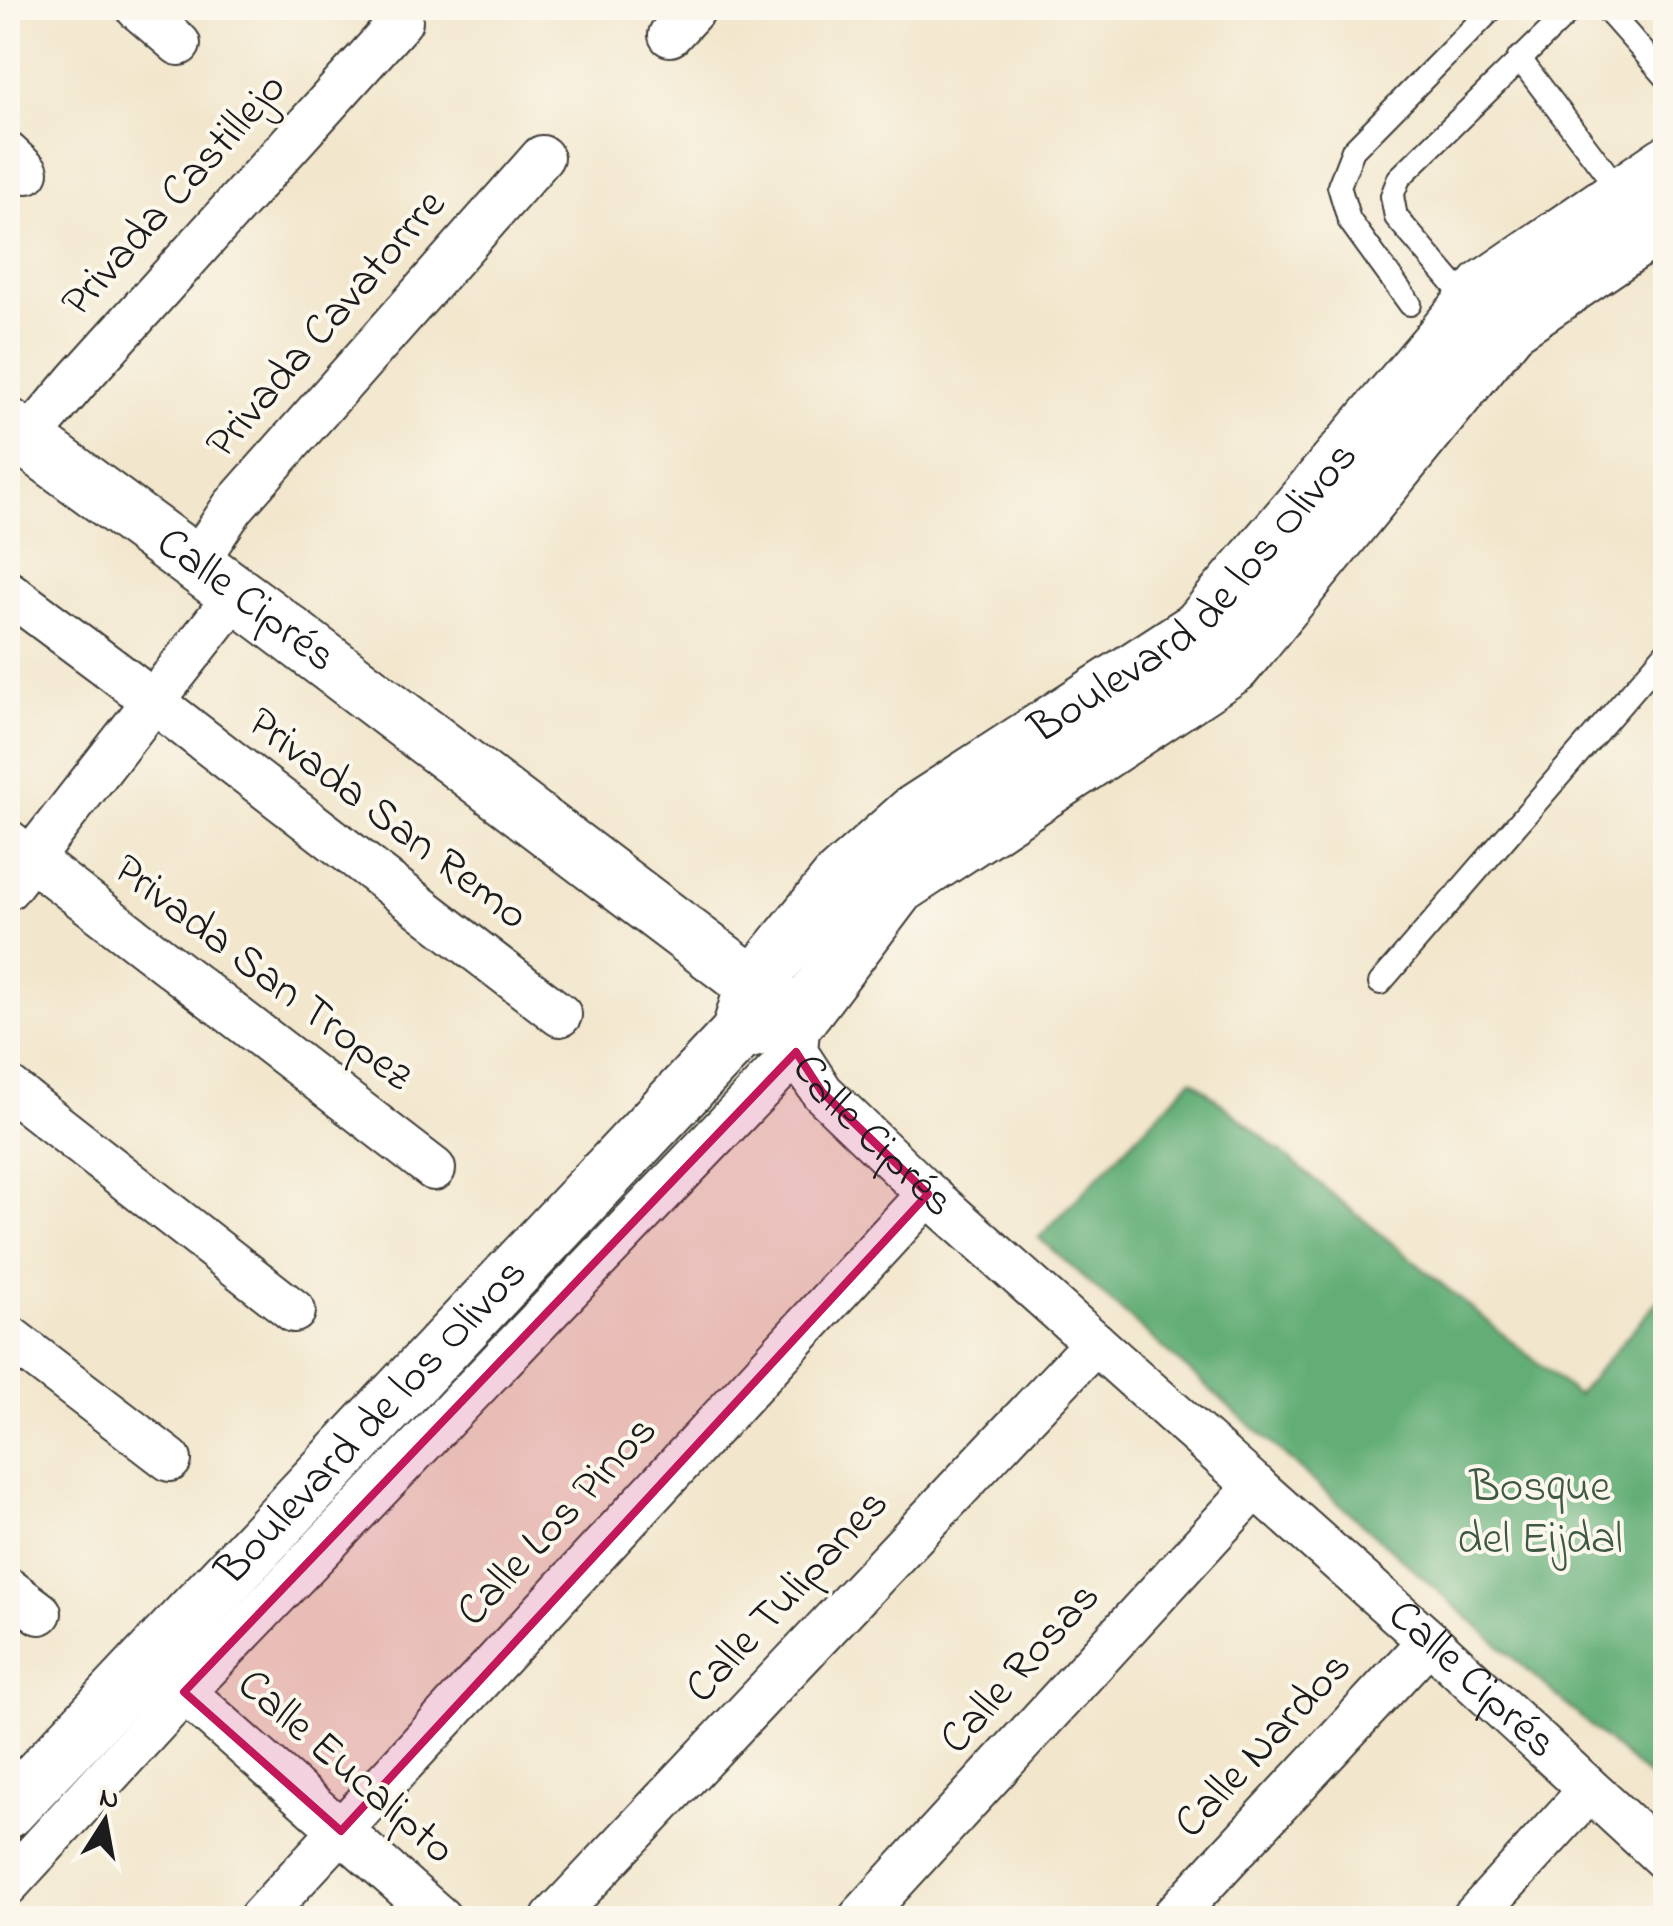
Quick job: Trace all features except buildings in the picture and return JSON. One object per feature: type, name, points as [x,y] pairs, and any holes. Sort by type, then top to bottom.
[{"type":"street","points":[[138,8],[179,44]]},
{"type":"street","name":"Privada Castillejo","points":[[17,433],[77,381],[400,21]]},
{"type":"street","name":"Privada Cavatorrre","points":[[15,862],[153,703],[216,579],[233,507],[542,157]]},
{"type":"street","name":"Boulevard de los Olivos","points":[[797,1035],[898,887],[1234,666],[1484,324],[1486,287],[1651,193]]},
{"type":"street","name":"Boulevard de los Olivos","points":[[8,1810],[746,1009],[838,881],[914,812],[1199,628],[1484,324]]},
{"type":"street","name":"Calle Ciprés","points":[[17,433],[216,579],[746,1009],[797,1035],[822,1092],[928,1194],[1429,1642],[1666,1860]]},
{"type":"street","name":"Privada San Remo","points":[[8,592],[560,1015]]},
{"type":"street","name":"Privada San Tropez","points":[[15,862],[434,1169]]},
{"type":"street","points":[[8,1884],[797,1035]]},
{"type":"street","points":[[8,1087],[294,1310]]},
{"type":"street","name":"Calle Los Pinos","points":[[260,1918],[928,1194]]},
{"type":"street","points":[[8,1336],[170,1460]]},
{"type":"street","name":"Calle Tulipanes","points":[[554,1918],[1095,1344]]},
{"type":"street","name":"Calle Rosas","points":[[860,1918],[1256,1486]]},
{"type":"street","name":"Calle Nardos","points":[[1172,1918],[1429,1642]]},
{"type":"street","name":"Calle Eucalipto","points":[[184,1692],[440,1918]]},
{"type":"street","points":[[1473,1918],[1589,1791]]},
{"type":"lane","points":[[1410,304],[1349,220],[1339,186],[1353,150],[1493,8]]},
{"type":"lane","points":[[1484,324],[1396,217],[1392,196],[1398,178],[1573,8]]},
{"type":"lane","points":[[1605,8],[1666,77]]},
{"type":"lane","points":[[1519,58],[1651,193]]},
{"type":"lane","points":[[1380,983],[1666,652]]},
{"type":"highlighted area","points":[[796,1052],[822,1092],[928,1194],[341,1831],[184,1692]]},
{"type":"green space","name":"Bosque del Eijdal","points":[[1192,1079],[1577,1395],[1665,1292],[1665,1792],[1039,1238]]}]
